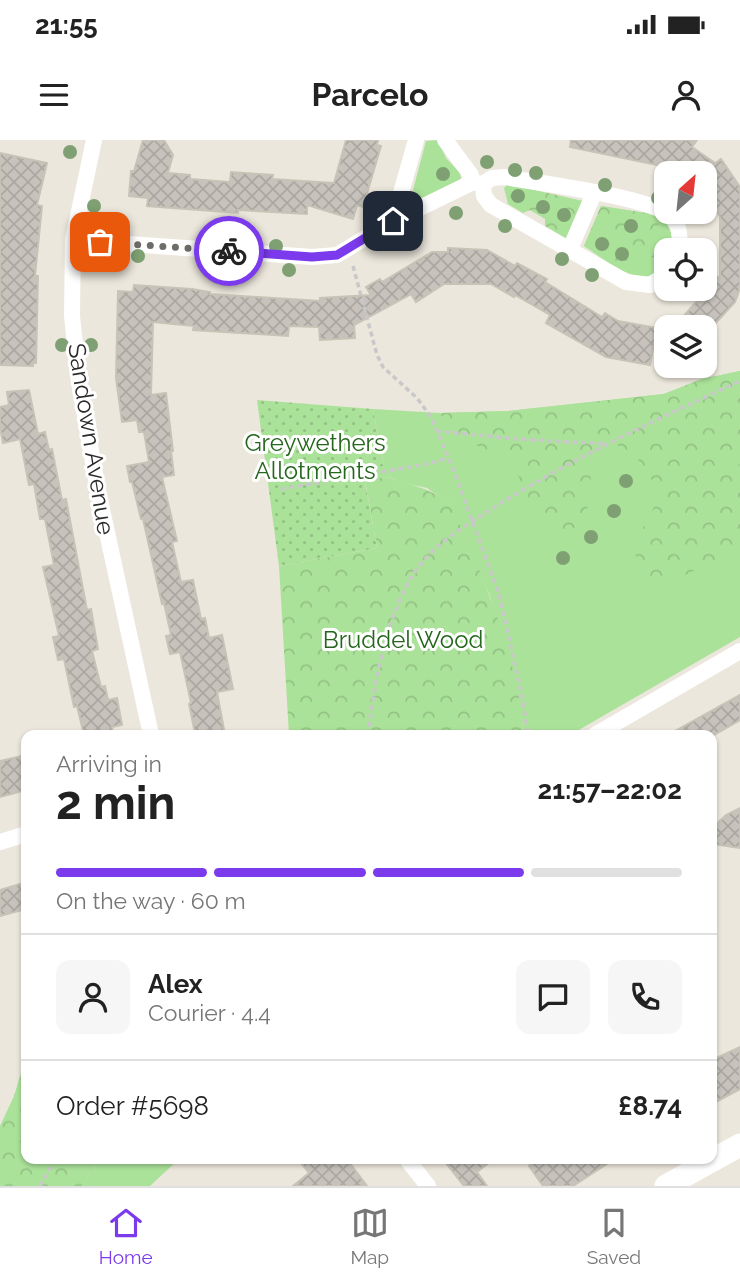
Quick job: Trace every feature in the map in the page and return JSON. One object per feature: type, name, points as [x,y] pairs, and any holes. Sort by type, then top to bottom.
[{"type":"street","name":"Sandown Avenue","points":[[94,140],[73,240],[72,316],[79,382],[110,554],[149,730]]},
{"type":"street","points":[[393,221],[416,140]]},
{"type":"street","points":[[445,140],[491,205],[635,285],[654,282]]},
{"type":"street","points":[[73,240],[312,257],[337,255],[393,221],[467,186],[505,177],[653,207],[668,214],[678,229],[678,238]]},
{"type":"street","points":[[570,249],[594,193]]},
{"type":"street","points":[[604,730],[740,651]]},
{"type":"street","points":[[717,1156],[740,1145]]},
{"type":"street","points":[[411,1164],[428,1186]]},
{"type":"street","points":[[666,1186],[703,1164]]},
{"type":"path","points":[[348,249],[377,355],[383,367],[417,398],[431,417],[472,521],[499,594],[527,730]]},
{"type":"path","points":[[369,730],[376,677],[398,607],[413,576],[428,555],[451,535],[547,475],[740,380]]},
{"type":"path","points":[[437,430],[517,439],[607,444]]},
{"type":"path","points":[[281,489],[448,458]]},
{"type":"path","points":[[40,1186],[53,1164]]},
{"type":"green space","points":[[438,140],[446,158],[460,173],[461,179],[423,198],[417,198],[413,190],[426,141]]},
{"type":"green space","points":[[508,184],[583,201],[567,239],[545,226],[545,219],[530,210],[523,213],[508,204],[504,188]]},
{"type":"green space","points":[[601,206],[652,214],[654,224],[669,224],[672,238],[654,238],[654,275],[646,277],[624,271],[584,246]]},
{"type":"green space","points":[[601,206],[654,215],[654,224],[659,224],[658,233],[672,237],[648,239],[632,267],[627,267],[626,272],[584,246]]},
{"type":"green space","points":[[654,244],[654,258],[649,255],[650,247]]},
{"type":"green space","points":[[740,371],[740,637],[579,730],[523,730],[512,670],[490,596],[449,504],[427,488],[389,477],[365,480],[363,470],[384,466],[373,409],[440,413],[508,411],[664,394],[702,379],[717,378]]},
{"type":"green space","points":[[740,371],[740,448],[714,467],[721,473],[740,464],[740,547],[672,582],[653,580],[638,570],[633,541],[649,519],[657,498],[651,478],[633,453],[607,440],[594,451],[586,520],[568,532],[541,522],[523,505],[521,482],[511,459],[454,437],[440,413],[508,411],[664,394]]},
{"type":"green space","name":"Greywethers Allotments","points":[[257,400],[373,409],[384,466],[363,470],[377,548],[279,566]]},
{"type":"green space","name":"Bruddel Wood","points":[[388,477],[433,493],[450,505],[484,581],[502,633],[517,685],[523,730],[289,730],[279,566],[377,548],[365,480]]},
{"type":"green space","points":[[21,1073],[21,1164],[96,1164],[82,1186],[0,1186],[0,1126]]},
{"type":"green space","points":[[95,1164],[174,1164],[150,1186],[82,1186]]},
{"type":"building","points":[[143,140],[164,140],[173,155],[168,173],[190,175],[190,179],[230,182],[231,172],[273,175],[272,179],[334,183],[346,140],[378,140],[377,145],[381,146],[363,207],[357,205],[353,219],[307,205],[307,214],[238,210],[238,213],[147,206],[148,198],[129,196],[131,171],[134,171]]},
{"type":"building","points":[[571,140],[697,140],[692,147],[712,161],[654,161],[654,164],[570,147]]},
{"type":"building","points":[[0,153],[47,163],[37,205],[42,206],[35,276],[38,276],[36,363],[33,363],[33,366],[0,365]]},
{"type":"building","points":[[721,159],[740,187],[740,288],[735,302],[717,322],[717,315],[685,315],[697,301],[717,301],[717,276],[720,278],[718,161]]},
{"type":"building","points":[[448,248],[487,250],[515,266],[517,263],[547,279],[545,282],[602,317],[605,313],[618,321],[654,327],[650,365],[606,357],[546,323],[550,315],[491,284],[444,284],[416,302],[411,294],[354,325],[355,338],[320,340],[319,327],[289,326],[288,336],[193,330],[194,326],[153,322],[151,395],[166,393],[173,451],[174,475],[162,477],[177,541],[172,542],[181,582],[193,580],[201,619],[205,618],[209,638],[222,635],[233,689],[217,692],[224,730],[194,730],[180,652],[170,654],[166,636],[171,635],[164,603],[162,604],[143,519],[127,466],[149,462],[144,432],[139,432],[137,420],[122,422],[116,378],[118,291],[133,292],[134,285],[192,289],[210,294],[320,301],[320,298],[371,295],[366,287],[380,279],[382,282],[432,252],[448,252]]},
{"type":"building","points":[[29,390],[38,434],[45,432],[49,450],[52,449],[62,500],[66,499],[87,610],[91,609],[98,649],[92,651],[101,687],[105,686],[108,700],[117,698],[122,725],[112,727],[113,730],[83,730],[77,706],[74,707],[64,659],[58,660],[53,637],[59,636],[43,567],[54,565],[45,519],[40,519],[34,484],[29,485],[20,439],[3,443],[0,407],[9,405],[7,392]]},
{"type":"building","points":[[740,695],[740,720],[717,733],[717,730],[677,730]]},
{"type":"building","points":[[21,756],[21,791],[0,797],[0,761]]},
{"type":"building","points":[[740,808],[740,848],[717,845],[717,823]]},
{"type":"building","points":[[20,884],[21,910],[0,916],[0,890]]},
{"type":"building","points":[[740,1047],[740,1089],[717,1101],[717,1058]]},
{"type":"building","points":[[302,1164],[350,1164],[367,1186],[293,1186],[309,1173]]},
{"type":"building","points":[[447,1164],[487,1164],[477,1172],[487,1186],[464,1186]]},
{"type":"building","points":[[607,1164],[573,1186],[543,1186],[529,1166]]},
{"type":"way so far","points":[[100,242],[229,251]]},
{"type":"route","points":[[229,251],[312,257],[337,255],[393,221]]}]
